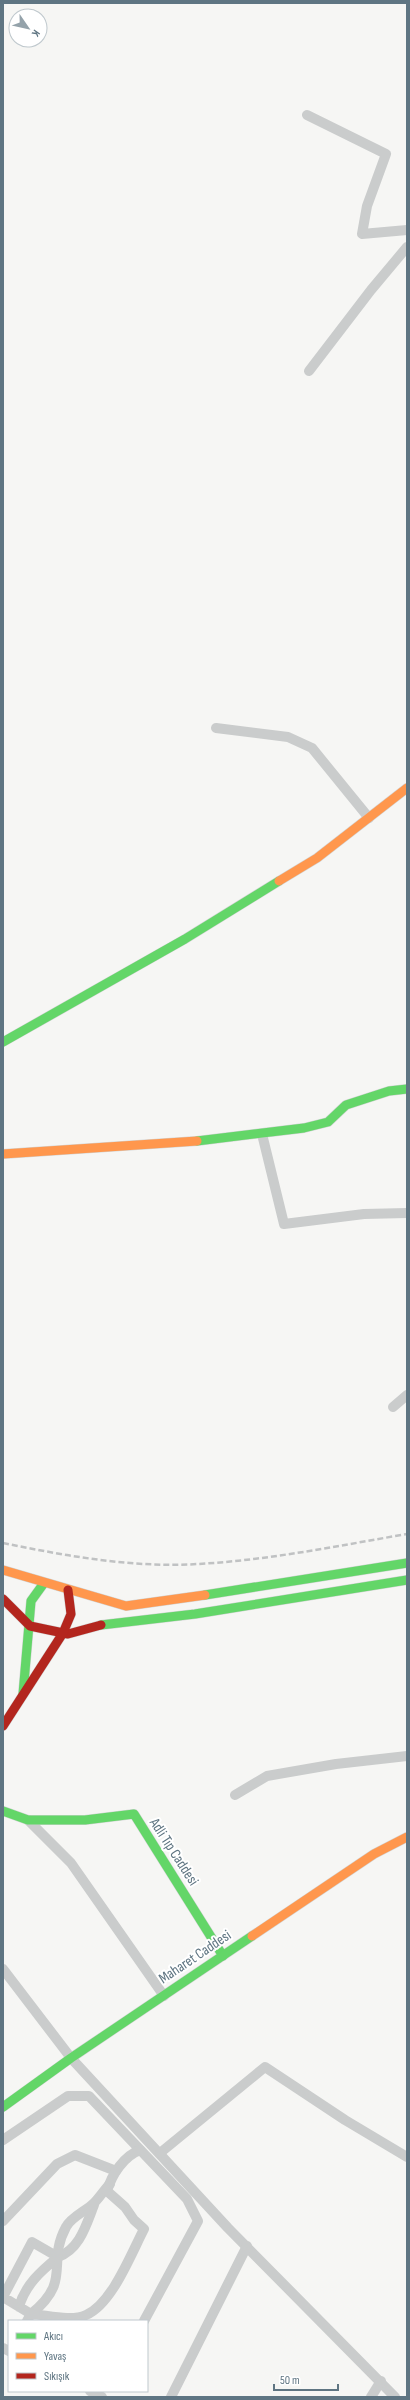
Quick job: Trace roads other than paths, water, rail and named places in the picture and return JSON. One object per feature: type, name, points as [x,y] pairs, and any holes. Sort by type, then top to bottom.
[{"type":"street","points":[[307,115],[386,154],[367,206],[362,234],[407,230]]},
{"type":"street","points":[[309,371],[371,290],[407,247]]},
{"type":"street","points":[[216,728],[288,737],[312,748],[369,818]]},
{"type":"street","points":[[3,1042],[185,940],[317,858],[407,788]]},
{"type":"street","points":[[3,1154],[110,1148],[262,1134],[304,1128],[328,1122],[346,1105],[389,1091],[407,1089]]},
{"type":"street","points":[[262,1134],[284,1224],[364,1214],[407,1213]]},
{"type":"street","points":[[394,1407],[407,1395]]},
{"type":"street","points":[[3,1570],[126,1606],[407,1563]]},
{"type":"street","points":[[3,1599],[30,1626],[68,1634],[107,1624],[195,1614],[407,1580]]},
{"type":"street","points":[[23,1697],[31,1601],[44,1583]]},
{"type":"street","points":[[3,1726],[63,1633],[71,1614],[68,1590]]},
{"type":"street","points":[[234,1795],[267,1776],[336,1764],[407,1756]]},
{"type":"street","name":"Adli Tıp Caddesi","points":[[3,1811],[28,1820],[85,1820],[134,1814],[223,1956]]},
{"type":"street","points":[[28,1820],[71,1863],[164,1996]]},
{"type":"street","name":"Maharet Caddesi","points":[[3,2107],[71,2058],[374,1854],[407,1837]]},
{"type":"street","points":[[3,1969],[71,2058],[247,2246],[381,2381],[395,2397]]},
{"type":"street","points":[[160,2153],[265,2067],[345,2120],[407,2157]]},
{"type":"street","points":[[3,2140],[68,2096],[89,2096],[187,2199],[198,2221],[145,2320]]},
{"type":"street","points":[[58,2257],[32,2242],[3,2298],[19,2307],[29,2317],[85,2316],[100,2306],[110,2293],[144,2229],[134,2220],[125,2207],[107,2191],[116,2171],[131,2153],[140,2150]]},
{"type":"street","points":[[3,2220],[57,2164],[75,2155],[116,2171]]},
{"type":"street","points":[[29,2317],[52,2293],[58,2275],[58,2244],[67,2224],[95,2202],[110,2184]]},
{"type":"street","points":[[19,2307],[22,2297],[34,2278],[58,2257],[68,2254],[76,2244],[95,2202]]},
{"type":"street","points":[[171,2397],[247,2246]]},
{"type":"street","points":[[371,2397],[381,2381]]},
{"type":"street","points":[[92,2392],[103,2397]]},
{"type":"railway","points":[[3,1543],[100,1560],[124,1563],[173,1565],[224,1562],[277,1556],[407,1534]]}]
